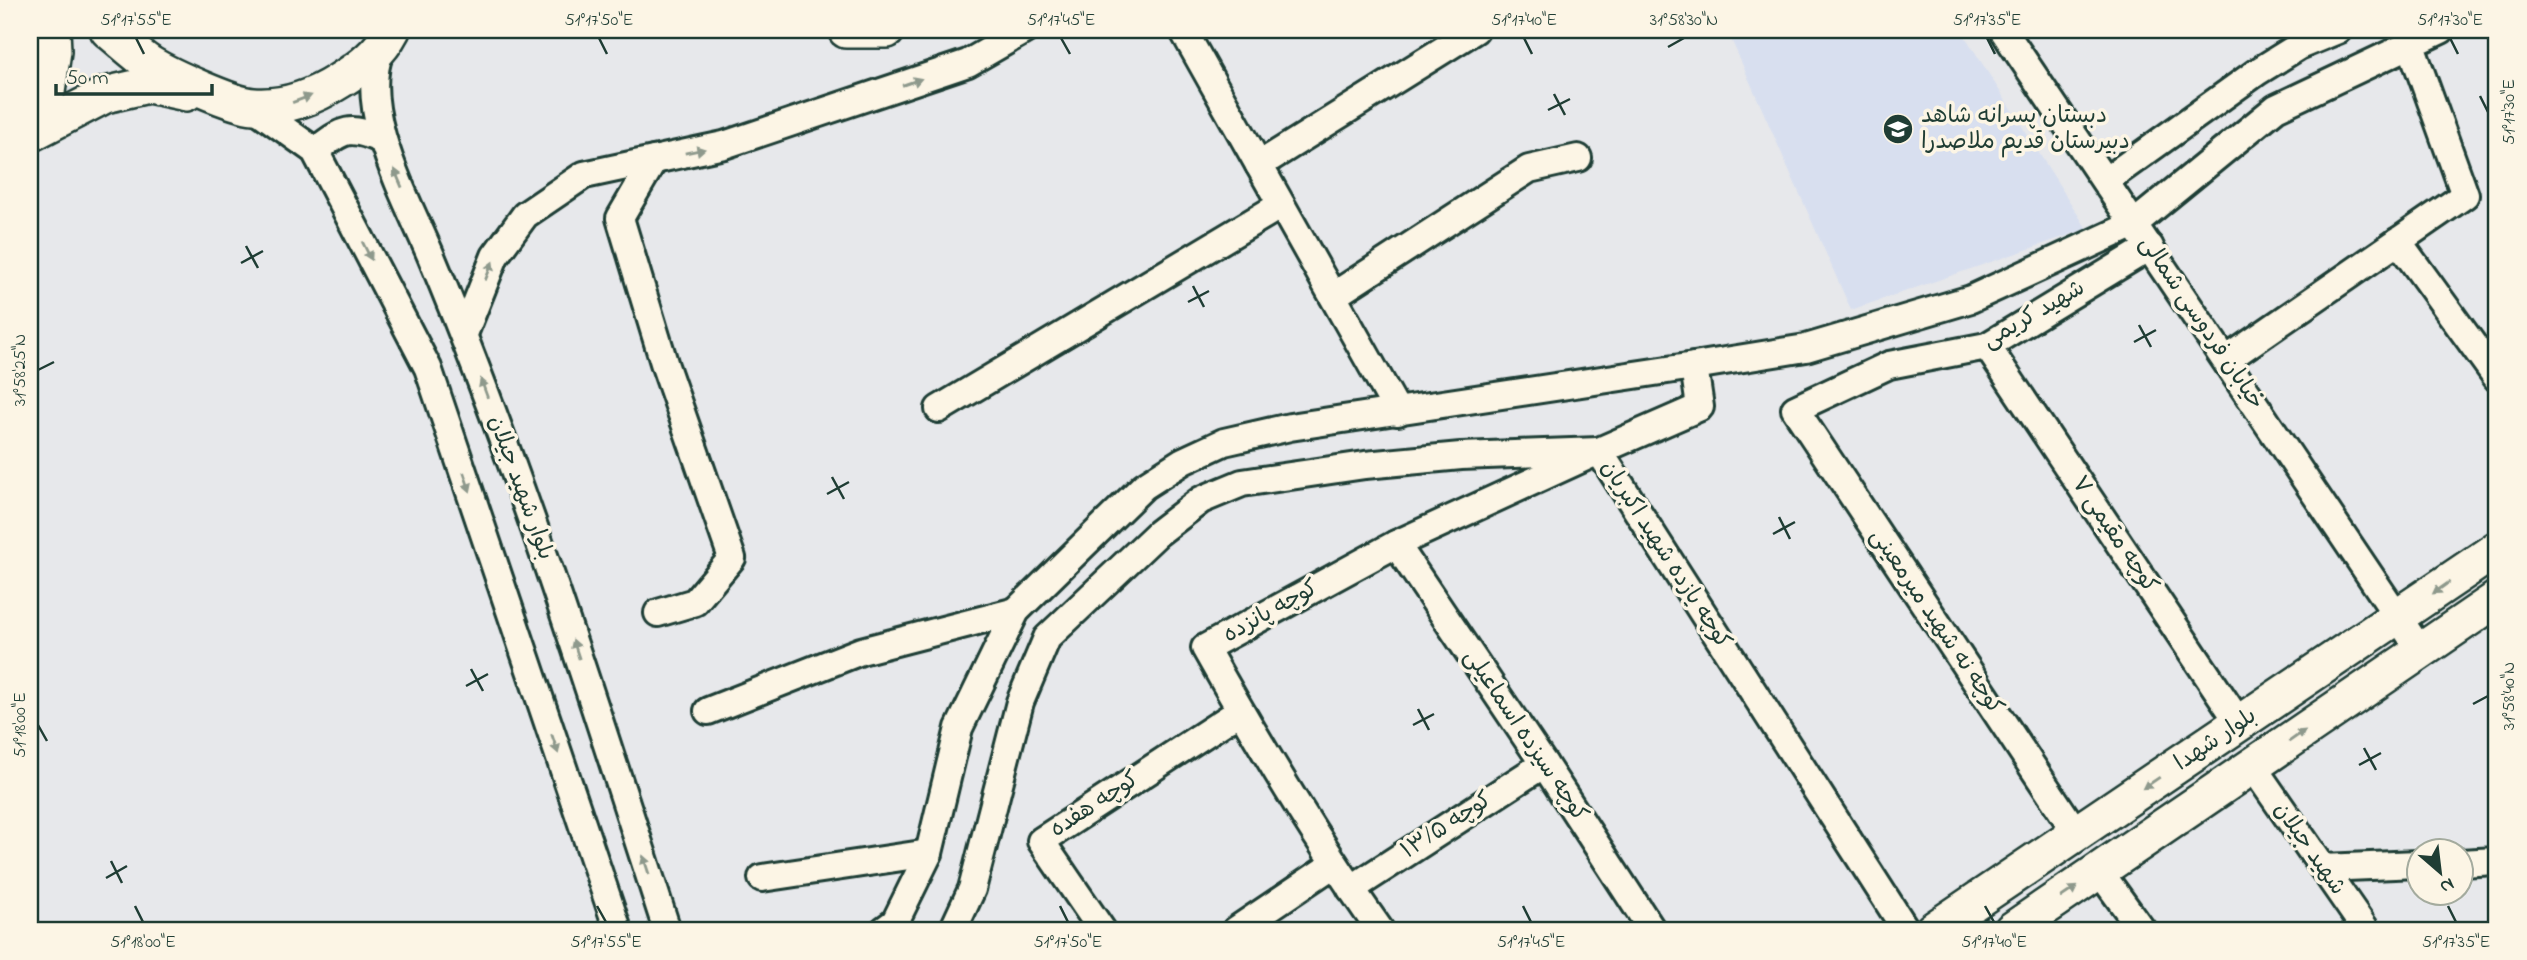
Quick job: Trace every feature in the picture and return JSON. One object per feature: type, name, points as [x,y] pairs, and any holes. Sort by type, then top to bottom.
[{"type":"main road","points":[[30,128],[47,92],[54,51],[52,30]]},
{"type":"main road","points":[[108,30],[150,64],[201,89],[252,106]]},
{"type":"main road","points":[[846,30],[887,30]]},
{"type":"main road","points":[[30,134],[104,94],[148,85],[252,106],[290,103],[322,92],[351,74],[386,40]]},
{"type":"main road","name":"بلوار شهدا","points":[[1933,930],[2497,549]]},
{"type":"main road","name":"بلوار شهدا","points":[[2012,930],[2497,600]]},
{"type":"street","points":[[464,334],[495,256],[525,215],[584,175],[724,145],[968,63],[1025,30]]},
{"type":"street","points":[[1183,30],[1398,412]]},
{"type":"street","points":[[1259,165],[1475,30]]},
{"type":"street","name":"خیابان فردوسی شمالی","points":[[2003,30],[2420,650]]},
{"type":"street","points":[[2105,181],[2257,72],[2296,38],[2338,30]]},
{"type":"street","points":[[884,930],[895,922],[929,853],[959,728],[1016,611],[1144,486],[1183,461],[1224,442],[1290,427],[1806,348],[1971,299],[2134,224],[2276,108],[2441,30]]},
{"type":"street","name":"بلوار شهید جیلان","points":[[386,40],[377,60],[373,99],[383,140],[464,334],[540,539],[667,930]]},
{"type":"street","points":[[2226,360],[2465,195],[2410,43]]},
{"type":"street","name":"بلوار شهید جیلان","points":[[252,106],[315,150],[428,368],[618,930]]},
{"type":"street","points":[[315,150],[351,130],[359,129],[383,140]]},
{"type":"street","points":[[1333,296],[1529,169],[1578,158]]},
{"type":"street","points":[[654,160],[620,218],[665,366],[732,558],[695,602],[658,613]]},
{"type":"street","points":[[939,409],[1282,205]]},
{"type":"street","points":[[2398,241],[2497,378]]},
{"type":"street","name":"شهید کریمی","points":[[1795,409],[1889,365],[1987,346],[2150,247]]},
{"type":"street","name":"کوچه مقیمی ۷","points":[[1987,346],[2240,724]]},
{"type":"street","name":"کوچه یازده شهید اکبریان","points":[[1694,366],[1700,407],[1599,451],[1906,930]]},
{"type":"street","name":"کوچه نه شهید میرمعینی","points":[[1795,409],[2077,834]]},
{"type":"street","points":[[953,930],[972,889],[1020,702],[1047,638],[1158,533],[1201,500],[1242,483],[1365,465],[1461,456],[1599,451]]},
{"type":"street","name":"کوچه پانزده","points":[[1380,930],[1334,864],[1205,648],[1396,544],[1599,451]]},
{"type":"street","name":"کوچه سیزده اسماعیلی","points":[[1396,544],[1652,930]]},
{"type":"street","points":[[708,711],[861,651],[1016,611]]},
{"type":"street","name":"کوچه هفده","points":[[1102,930],[1041,841],[1240,710]]},
{"type":"street","name":"کوچه ۱۳/۵","points":[[1351,889],[1544,764]]},
{"type":"street","name":"شهید جیلان","points":[[2253,767],[2366,930]]},
{"type":"street","points":[[762,878],[929,853]]},
{"type":"street","points":[[2474,862],[2497,861]]},
{"type":"street","points":[[1236,930],[1334,864]]},
{"type":"street","points":[[2323,868],[2404,865]]},
{"type":"street","points":[[2099,872],[2142,930]]},
{"type":"shaded area","name":"دبستان پسرانه شاهد دبیرستان قدیم ملاصدرا","points":[[1727,30],[1961,30],[2087,229],[1851,310]]},
{"type":"place","name":"دبستان پسرانه شاهد دبیرستان قدیم ملاصدرا","points":[[1898,129]]}]
